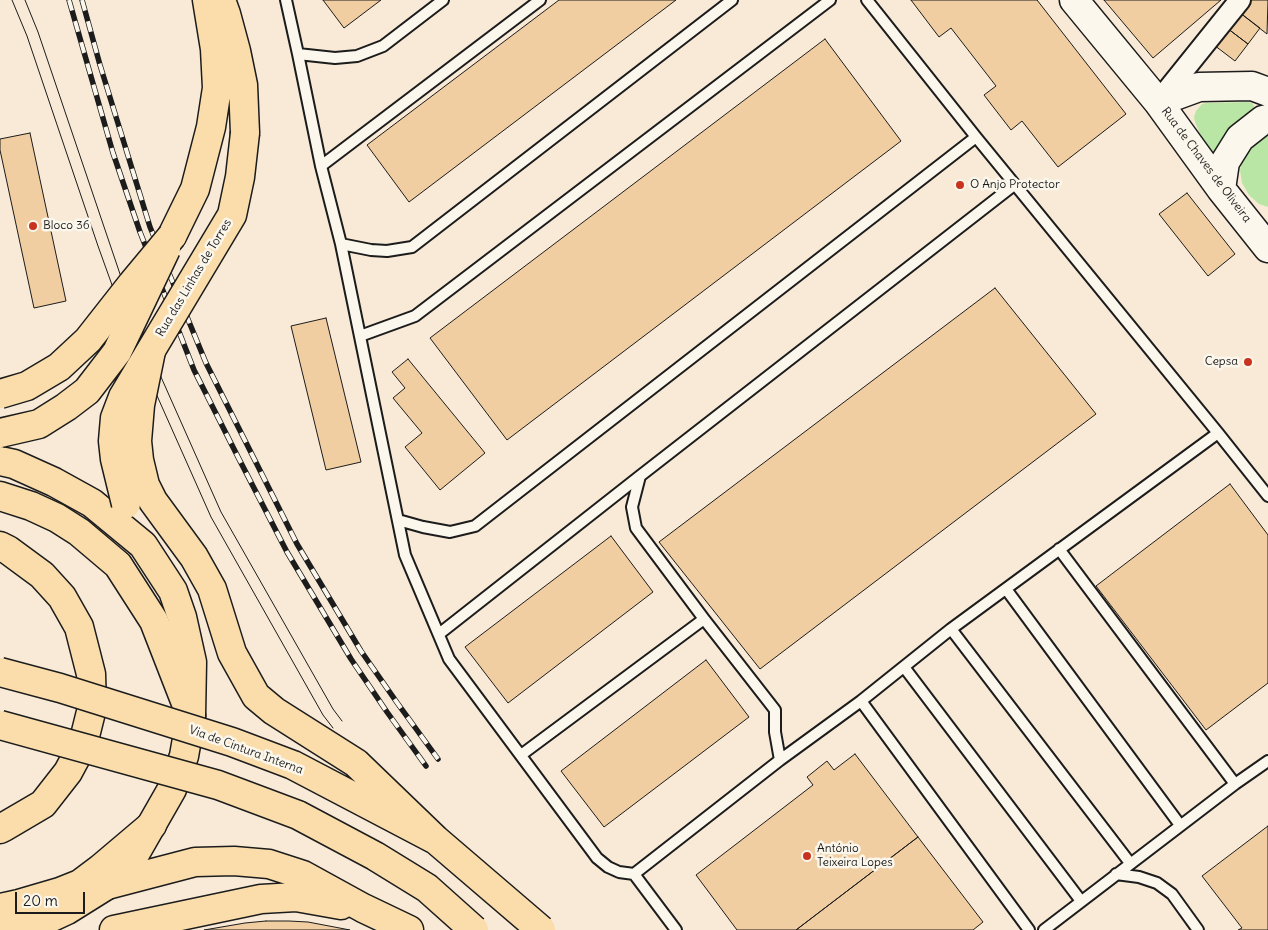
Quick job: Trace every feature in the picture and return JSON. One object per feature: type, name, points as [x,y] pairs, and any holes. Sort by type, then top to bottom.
[{"type":"main road","points":[[0,433],[39,424],[87,391],[117,352],[195,189],[211,127],[217,88],[215,49],[207,0]]},
{"type":"main road","name":"Rua das Linhas de Torres","points":[[143,545],[137,524],[126,504],[115,459],[113,441],[115,418],[123,397],[232,215],[240,177],[245,133],[243,85],[236,51],[221,0]]},
{"type":"main road","points":[[0,394],[27,386],[59,367],[88,340],[172,236]]},
{"type":"main road","points":[[151,351],[140,406],[138,441],[139,460],[145,485],[153,501],[194,557],[212,589],[232,653],[256,696],[274,711],[356,763],[436,840]]},
{"type":"main road","points":[[0,461],[14,464],[54,482],[92,503],[143,545],[173,591],[182,617],[192,662],[191,716],[184,756],[172,789],[128,866],[107,885],[60,914],[37,924],[8,930]]},
{"type":"main road","points":[[0,496],[31,506],[57,518],[79,532],[118,565],[154,621],[191,716]]},
{"type":"main road","points":[[0,546],[42,575],[62,597],[79,627],[92,674],[92,708],[83,744],[68,772],[43,804],[0,829]]},
{"type":"main road","name":"Via de Cintura Interna","points":[[0,672],[60,688],[213,736],[293,765],[436,840],[541,930]]},
{"type":"main road","points":[[0,725],[218,785],[298,815],[375,856],[426,888],[474,930]]},
{"type":"main road","points":[[0,908],[19,904],[80,884],[152,825]]},
{"type":"main road","points":[[107,885],[196,862],[234,860],[270,864],[303,875],[363,908],[409,930]]},
{"type":"main road","points":[[114,930],[261,899],[296,897],[363,908]]},
{"type":"street","points":[[1074,0],[1158,102],[1240,0]]},
{"type":"street","name":"Rua de Chaves de Oliveira","points":[[1263,86],[1199,87],[1158,102],[1221,189],[1263,235]]},
{"type":"street","points":[[1221,189],[1225,162],[1240,138],[1263,120],[1268,119]]},
{"type":"lane","points":[[286,0],[321,166],[341,244],[405,555],[449,659],[597,858],[608,868],[634,874],[676,930]]},
{"type":"lane","points":[[298,54],[335,58],[357,56],[383,46],[443,0]]},
{"type":"lane","points":[[321,166],[540,0]]},
{"type":"lane","points":[[341,244],[387,251],[412,247],[732,0]]},
{"type":"lane","points":[[360,336],[415,316],[830,0]]},
{"type":"lane","points":[[867,0],[1014,185],[1268,496]]},
{"type":"lane","points":[[398,520],[450,532],[475,526],[976,137]]},
{"type":"lane","points":[[439,634],[1014,185]]},
{"type":"lane","points":[[634,874],[780,760],[861,701],[951,629],[1218,433]]},
{"type":"lane","points":[[640,476],[632,507],[636,528],[775,710],[775,732],[780,760]]},
{"type":"lane","points":[[1059,549],[1235,784]]},
{"type":"lane","points":[[1006,589],[1180,825]]},
{"type":"lane","points":[[521,756],[704,619]]},
{"type":"lane","points":[[951,629],[1130,863]]},
{"type":"lane","points":[[904,667],[1080,901]]},
{"type":"lane","points":[[861,701],[1029,930]]},
{"type":"lane","points":[[1044,930],[1180,825],[1268,761]]},
{"type":"lane","points":[[1116,874],[1157,883],[1172,894],[1198,930]]},
{"type":"green space","points":[[1248,102],[1254,106],[1252,113],[1230,130],[1217,152],[1210,153],[1195,122],[1196,111],[1202,104],[1207,103]]},
{"type":"green space","points":[[1268,134],[1268,207],[1259,204],[1249,195],[1242,183],[1240,170],[1243,157],[1250,145],[1260,137]]},
{"type":"building","points":[[323,0],[381,0],[344,28]]},
{"type":"building","points":[[559,0],[676,0],[409,202],[367,145]]},
{"type":"building","points":[[911,0],[1037,0],[1126,114],[1058,167],[1022,121],[1011,130],[984,95],[996,86],[951,28],[939,37]]},
{"type":"building","points":[[1104,0],[1221,0],[1153,58]]},
{"type":"building","points":[[1242,0],[1268,0],[1267,34],[1235,9]]},
{"type":"building","points":[[1235,9],[1260,28],[1248,44],[1223,25]]},
{"type":"building","points":[[1223,25],[1248,44],[1235,61],[1210,42]]},
{"type":"building","points":[[825,39],[901,141],[507,440],[430,338]]},
{"type":"building","name":"Bloco 36","points":[[30,133],[66,301],[34,308],[0,150],[0,139]]},
{"type":"building","points":[[1187,193],[1235,254],[1208,276],[1159,214]]},
{"type":"building","points":[[995,288],[1096,414],[760,669],[659,542]]},
{"type":"building","points":[[326,318],[361,462],[326,470],[291,326]]},
{"type":"building","points":[[408,359],[485,453],[440,490],[405,447],[422,433],[393,398],[405,388],[392,372]]},
{"type":"building","points":[[1230,484],[1268,535],[1268,683],[1206,730],[1096,586]]},
{"type":"building","points":[[611,536],[653,592],[508,703],[465,647]]},
{"type":"building","points":[[706,660],[749,717],[604,827],[561,771]]},
{"type":"building","name":"António Teixeira Lopes","points":[[855,754],[918,837],[796,930],[737,930],[696,875],[813,785],[807,777],[827,761],[834,770]]},
{"type":"building","points":[[1268,826],[1268,930],[1238,930],[1242,928],[1202,876]]},
{"type":"building","points":[[918,837],[983,922],[973,930],[796,930]]},
{"type":"building","points":[[266,921],[308,922],[350,930],[204,930]]},
{"type":"tram line","points":[[12,0],[27,36],[130,335],[211,517],[323,715],[333,728]]},
{"type":"tram line","points":[[25,0],[38,32],[120,274],[141,331],[161,377],[221,512],[333,709],[342,721]]},
{"type":"railway","points":[[69,0],[113,153],[140,232],[194,370],[287,552],[351,659],[426,766]]},
{"type":"railway","points":[[82,0],[150,227],[206,363],[297,544],[361,651],[438,759]]},
{"type":"place","name":"O Anjo Protector","points":[[960,185]]},
{"type":"place","name":"Bloco 36","points":[[33,226]]},
{"type":"place","name":"Cepsa","points":[[1248,362]]},
{"type":"place","name":"António Teixeira Lopes","points":[[807,856]]}]
